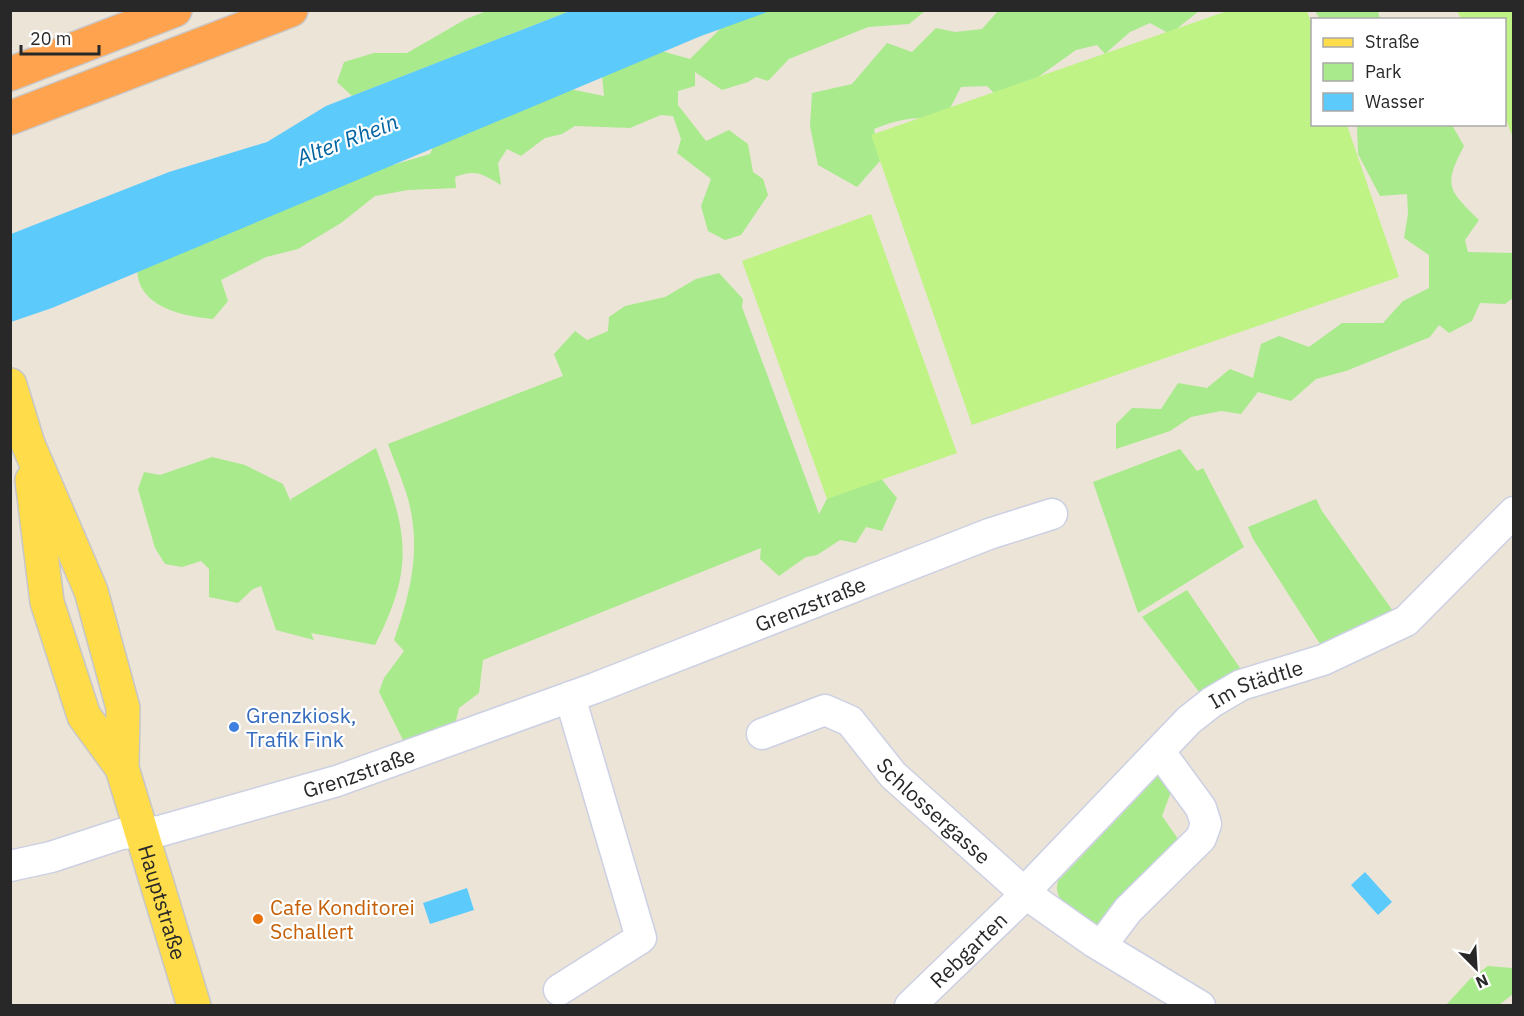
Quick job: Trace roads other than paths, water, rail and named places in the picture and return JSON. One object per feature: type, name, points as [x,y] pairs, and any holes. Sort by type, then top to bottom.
[{"type":"highway","points":[[10,74],[176,10]]},
{"type":"highway","points":[[10,118],[291,10]]},
{"type":"main road","points":[[10,385],[27,439],[91,591],[104,633],[123,708],[127,782]]},
{"type":"main road","points":[[27,439],[47,602],[84,716],[127,782]]},
{"type":"main road","name":"Hauptstraße","points":[[127,782],[194,1005]]},
{"type":"street","name":"Im Städtle","points":[[1026,894],[1032,884],[1190,720],[1212,702],[1241,685],[1323,660],[1406,621],[1514,512]]},
{"type":"street","name":"Grenzstraße","points":[[10,866],[51,857],[122,834],[160,831],[337,781],[570,697],[989,534],[1052,513]]},
{"type":"street","points":[[559,990],[641,938],[570,697]]},
{"type":"street","name":"Schlossergasse","points":[[762,734],[825,710],[850,721],[893,775],[1026,894],[1101,946],[1200,1005]]},
{"type":"street","points":[[1101,946],[1128,910],[1201,838],[1206,824],[1201,808],[1160,752]]},
{"type":"street","name":"Rebgarten","points":[[910,1005],[1026,894]]},
{"type":"water","name":"Alter Rhein","points":[[570,11],[770,11],[701,36],[52,308],[11,322],[11,234],[169,172],[267,142],[326,106]]},
{"type":"water","points":[[1365,872],[1392,902],[1378,915],[1351,885]]},
{"type":"water","points":[[467,888],[474,910],[430,924],[423,903]]},
{"type":"place","name":"Grenzkiosk, Trafik Fink","points":[[234,727]]},
{"type":"place","name":"Cafe Konditorei Schallert","points":[[258,919]]}]
